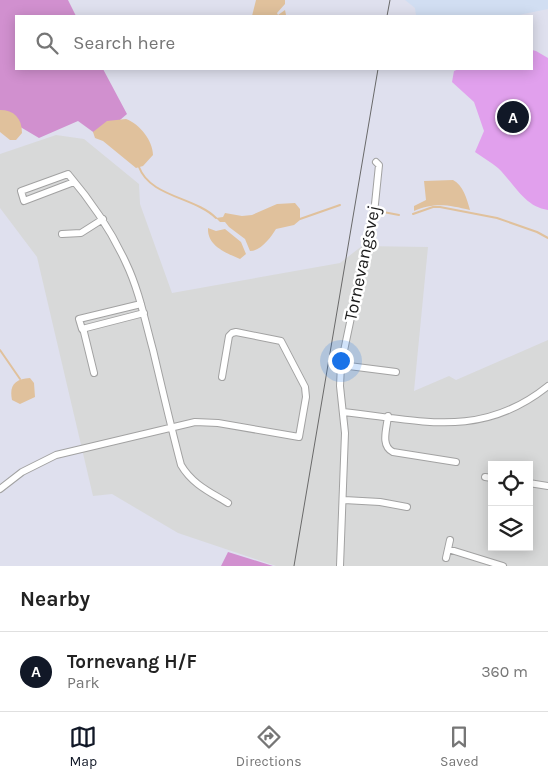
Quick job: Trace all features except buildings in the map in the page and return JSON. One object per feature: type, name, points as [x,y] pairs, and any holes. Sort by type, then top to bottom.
[{"type":"street","name":"Tornevangsvej","points":[[340,566],[344,500],[345,433],[340,386],[341,365],[375,204],[379,165],[376,162]]},
{"type":"street","points":[[74,182],[24,201],[21,192],[68,174],[103,219],[127,264],[141,304],[181,465],[195,483],[228,503]]},
{"type":"street","points":[[62,234],[80,233],[103,219]]},
{"type":"street","points":[[94,373],[84,328],[82,329],[79,319],[141,304]]},
{"type":"street","points":[[84,328],[144,314]]},
{"type":"street","points":[[0,489],[22,472],[56,455],[171,426],[195,422],[218,423],[299,437],[306,397],[305,388],[281,341],[236,332],[232,333],[229,336],[222,377]]},
{"type":"street","points":[[341,365],[396,372]]},
{"type":"street","points":[[343,412],[438,423],[476,421],[510,410],[526,402],[548,386]]},
{"type":"street","points":[[388,416],[385,443],[389,450],[456,462]]},
{"type":"street","points":[[533,484],[548,486]]},
{"type":"street","points":[[344,500],[380,502],[407,507]]},
{"type":"street","points":[[446,558],[450,540]]},
{"type":"street","points":[[448,550],[503,566]]},
{"type":"shaded area","points":[[0,0],[68,0],[76,15],[15,15],[15,70],[104,70],[127,114],[100,137],[78,121],[39,138],[0,115]]},
{"type":"shaded area","points":[[256,0],[285,0],[285,4],[277,13],[278,15],[252,15]]},
{"type":"shaded area","points":[[405,0],[548,0],[548,9],[519,15],[416,15],[415,8]]},
{"type":"shaded area","points":[[285,10],[286,15],[278,15]]},
{"type":"shaded area","points":[[533,50],[548,58],[548,210],[532,204],[498,168],[475,152],[484,131],[474,102],[452,82],[454,71],[533,70]]},
{"type":"shaded area","points":[[0,110],[9,111],[19,119],[22,133],[16,140],[10,140],[0,132]]},
{"type":"shaded area","points":[[126,119],[141,129],[151,144],[153,155],[143,166],[136,168],[103,141],[95,138],[93,132],[107,121]]},
{"type":"shaded area","points":[[56,135],[84,139],[139,184],[140,204],[172,293],[340,263],[362,246],[428,247],[414,391],[449,376],[456,380],[548,340],[548,566],[276,566],[178,533],[112,494],[93,496],[37,257],[0,208],[0,154]]},
{"type":"shaded area","points":[[453,180],[462,189],[470,210],[435,205],[414,211],[414,206],[426,200],[424,181]]},
{"type":"shaded area","points":[[295,203],[300,209],[300,220],[294,225],[276,229],[258,249],[250,251],[245,239],[225,222],[220,222],[216,218],[223,217],[225,213],[242,216],[252,215],[277,204]]},
{"type":"shaded area","points":[[208,228],[216,231],[225,229],[241,242],[246,254],[240,259],[218,248],[211,240]]},
{"type":"shaded area","points":[[30,378],[34,383],[35,397],[20,404],[12,400],[11,390],[14,384],[17,381]]},
{"type":"shaded area","points":[[228,552],[273,566],[221,566]]},
{"type":"waterway","points":[[139,167],[153,185],[197,205],[216,218]]},
{"type":"waterway","points":[[300,219],[340,205]]},
{"type":"waterway","points":[[413,214],[433,207],[440,207],[497,218],[537,232],[548,238]]},
{"type":"waterway","points":[[378,211],[399,215]]},
{"type":"waterway","points":[[0,350],[20,379]]},
{"type":"tram line","points":[[387,15],[390,0]]},
{"type":"tram line","points":[[294,566],[378,70]]},
{"type":"place","name":"Tornevang H/F","points":[[513,117]]}]
